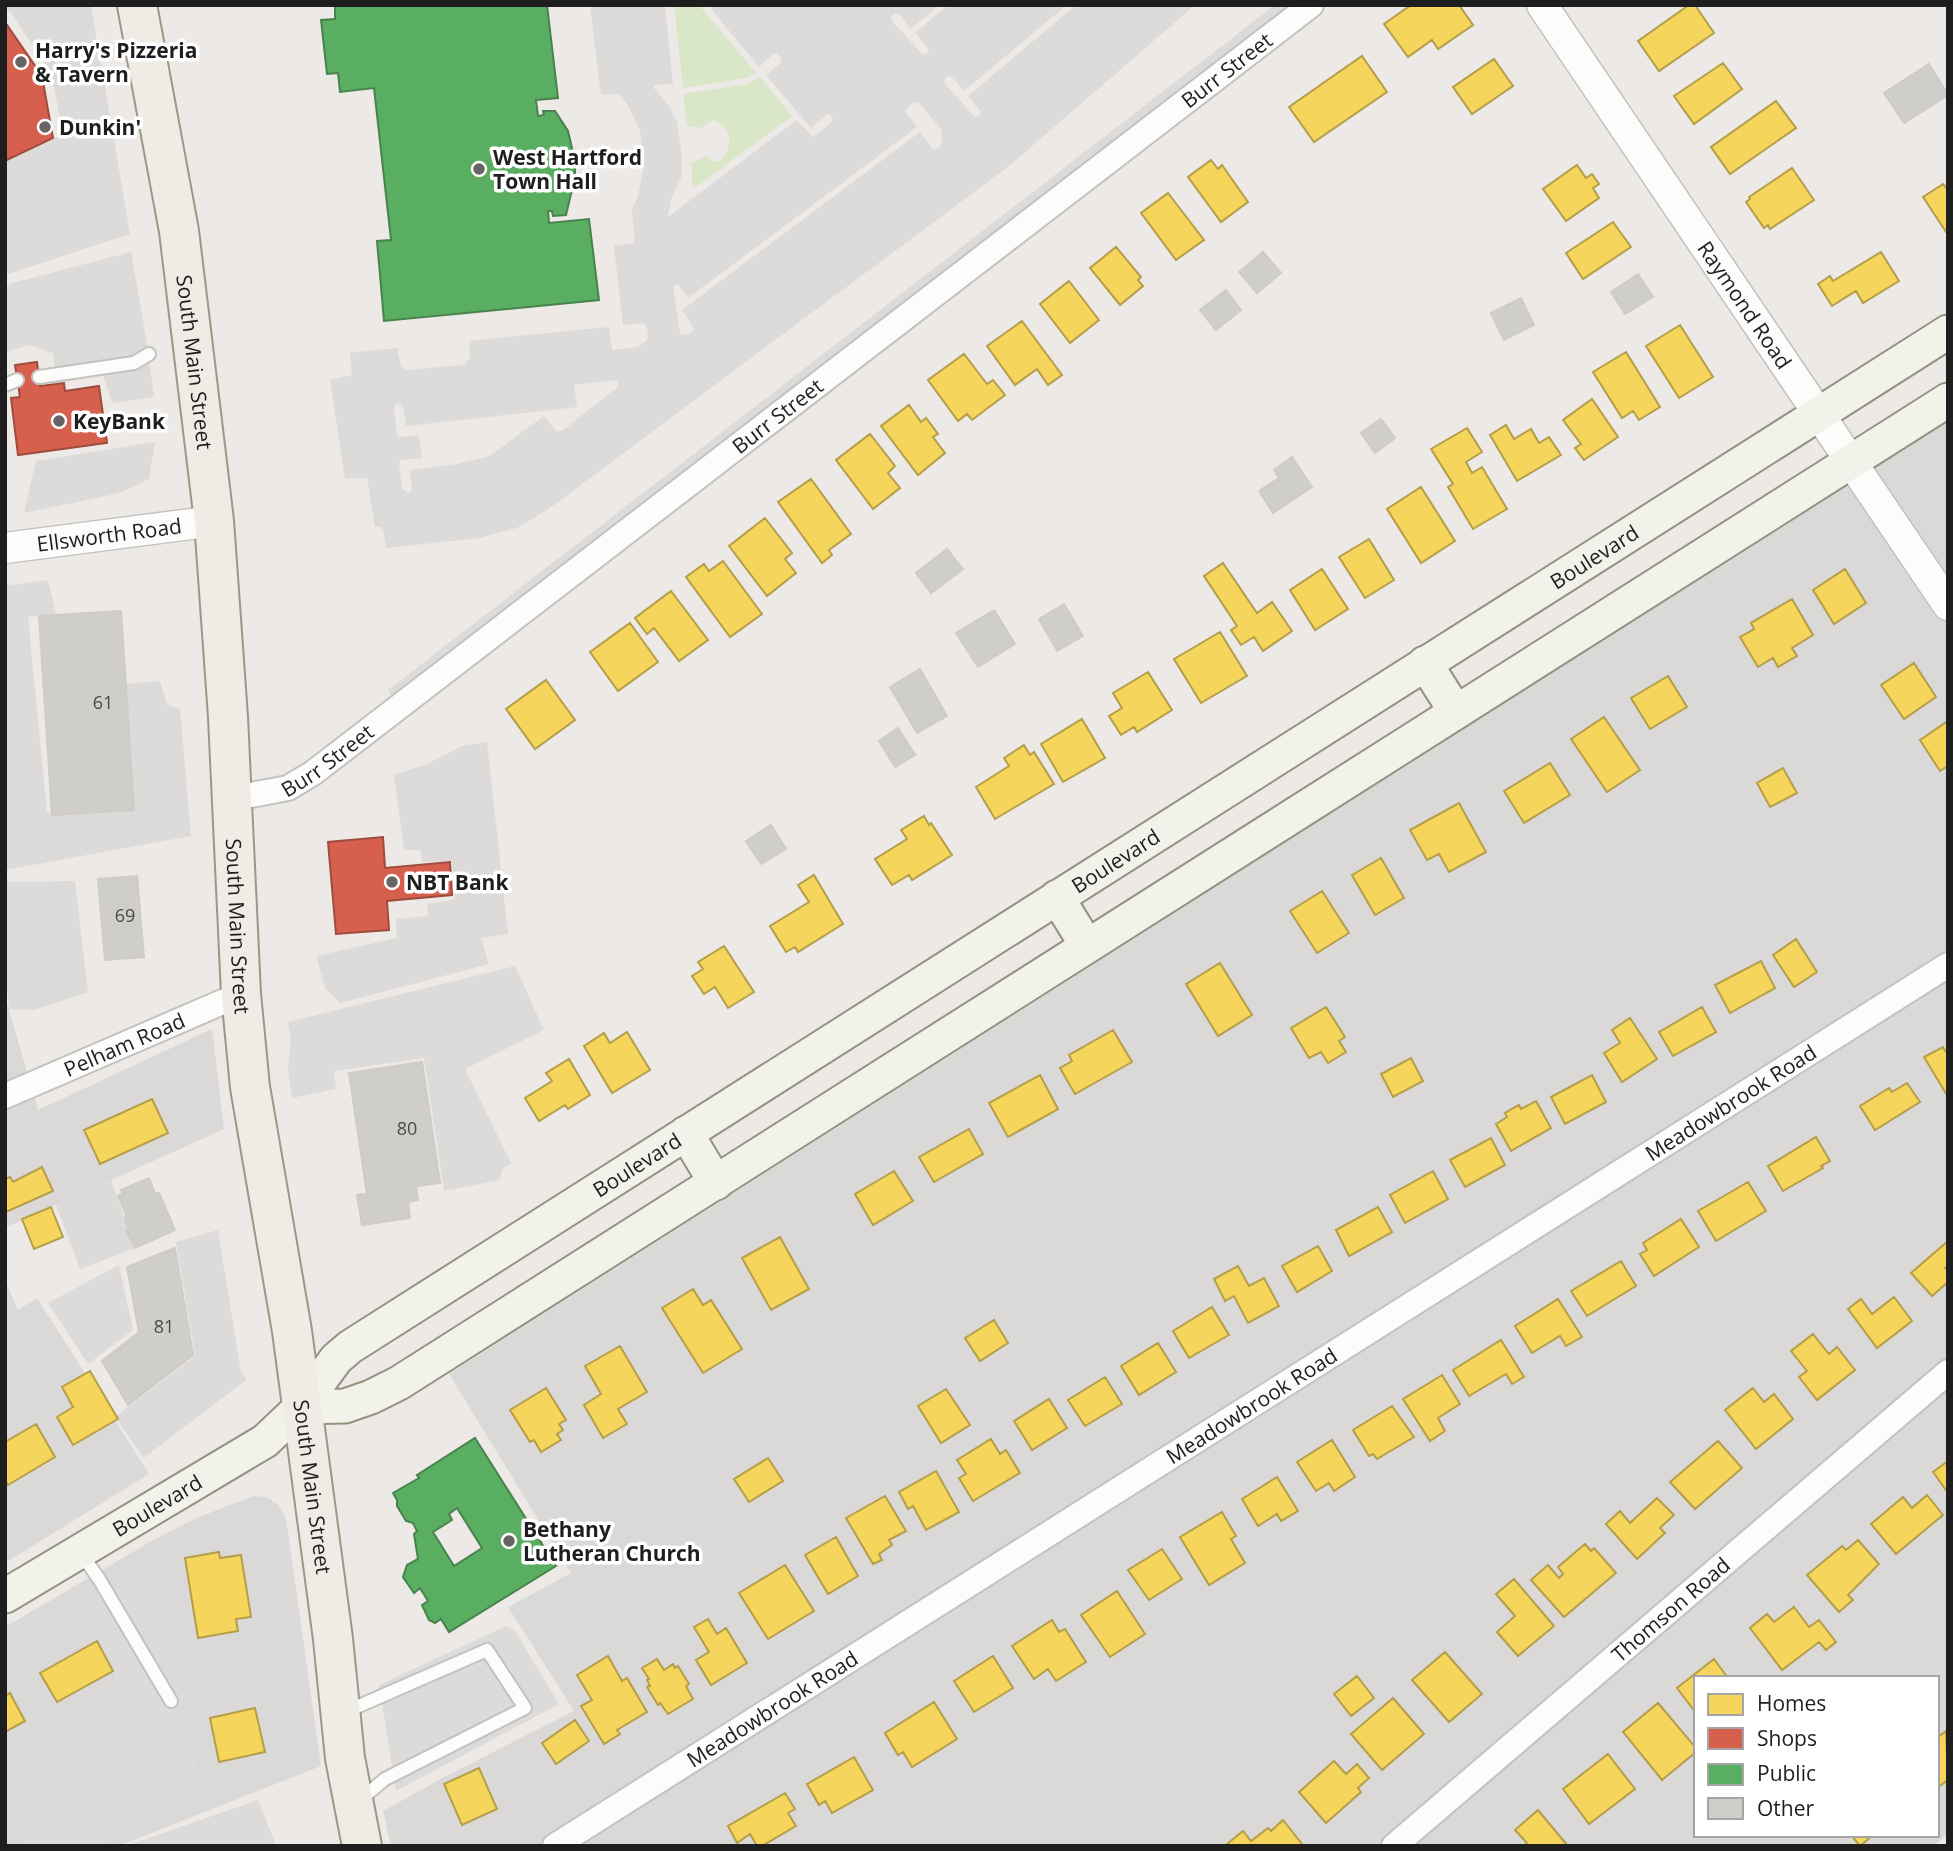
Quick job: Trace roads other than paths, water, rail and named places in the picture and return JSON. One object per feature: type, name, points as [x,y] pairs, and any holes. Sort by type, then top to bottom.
[{"type":"main road","name":"South Main Street","points":[[136,5],[179,231],[214,521],[228,717],[241,994],[250,1087],[292,1331],[333,1639],[340,1714],[362,1846]]},
{"type":"main road","name":"Boulevard","points":[[5,1596],[265,1441],[301,1407],[336,1359],[350,1347],[1948,332]]},
{"type":"main road","points":[[301,1407],[345,1406],[399,1383],[1948,400]]},
{"type":"main road","points":[[1425,663],[1456,712]]},
{"type":"main road","points":[[1057,897],[1087,946]]},
{"type":"main road","points":[[685,1133],[716,1182]]},
{"type":"street","name":"Burr Street","points":[[230,799],[288,788],[313,774],[1311,5]]},
{"type":"street","name":"Raymond Road","points":[[1542,5],[1948,605]]},
{"type":"street","name":"Ellsworth Road","points":[[5,548],[214,521]]},
{"type":"street","name":"Meadowbrook Road","points":[[555,1846],[1948,965]]},
{"type":"street","name":"Pelham Road","points":[[5,1096],[241,994]]},
{"type":"street","name":"Thomson Road","points":[[1394,1846],[1948,1372]]},
{"type":"lane","points":[[39,377],[134,363],[149,354]]},
{"type":"lane","points":[[80,1552],[99,1579],[171,1701]]},
{"type":"lane","points":[[340,1714],[487,1650],[525,1707],[385,1779],[354,1806]]},
{"type":"place","name":"Harry's Pizzeria & Tavern","points":[[21,62]]},
{"type":"place","name":"Dunkin'","points":[[45,127]]},
{"type":"place","name":"West Hartford Town Hall","points":[[479,169]]},
{"type":"place","name":"KeyBank","points":[[59,421]]},
{"type":"place","name":"NBT Bank","points":[[392,882]]},
{"type":"place","name":"Bethany Lutheran Church","points":[[509,1541]]}]
